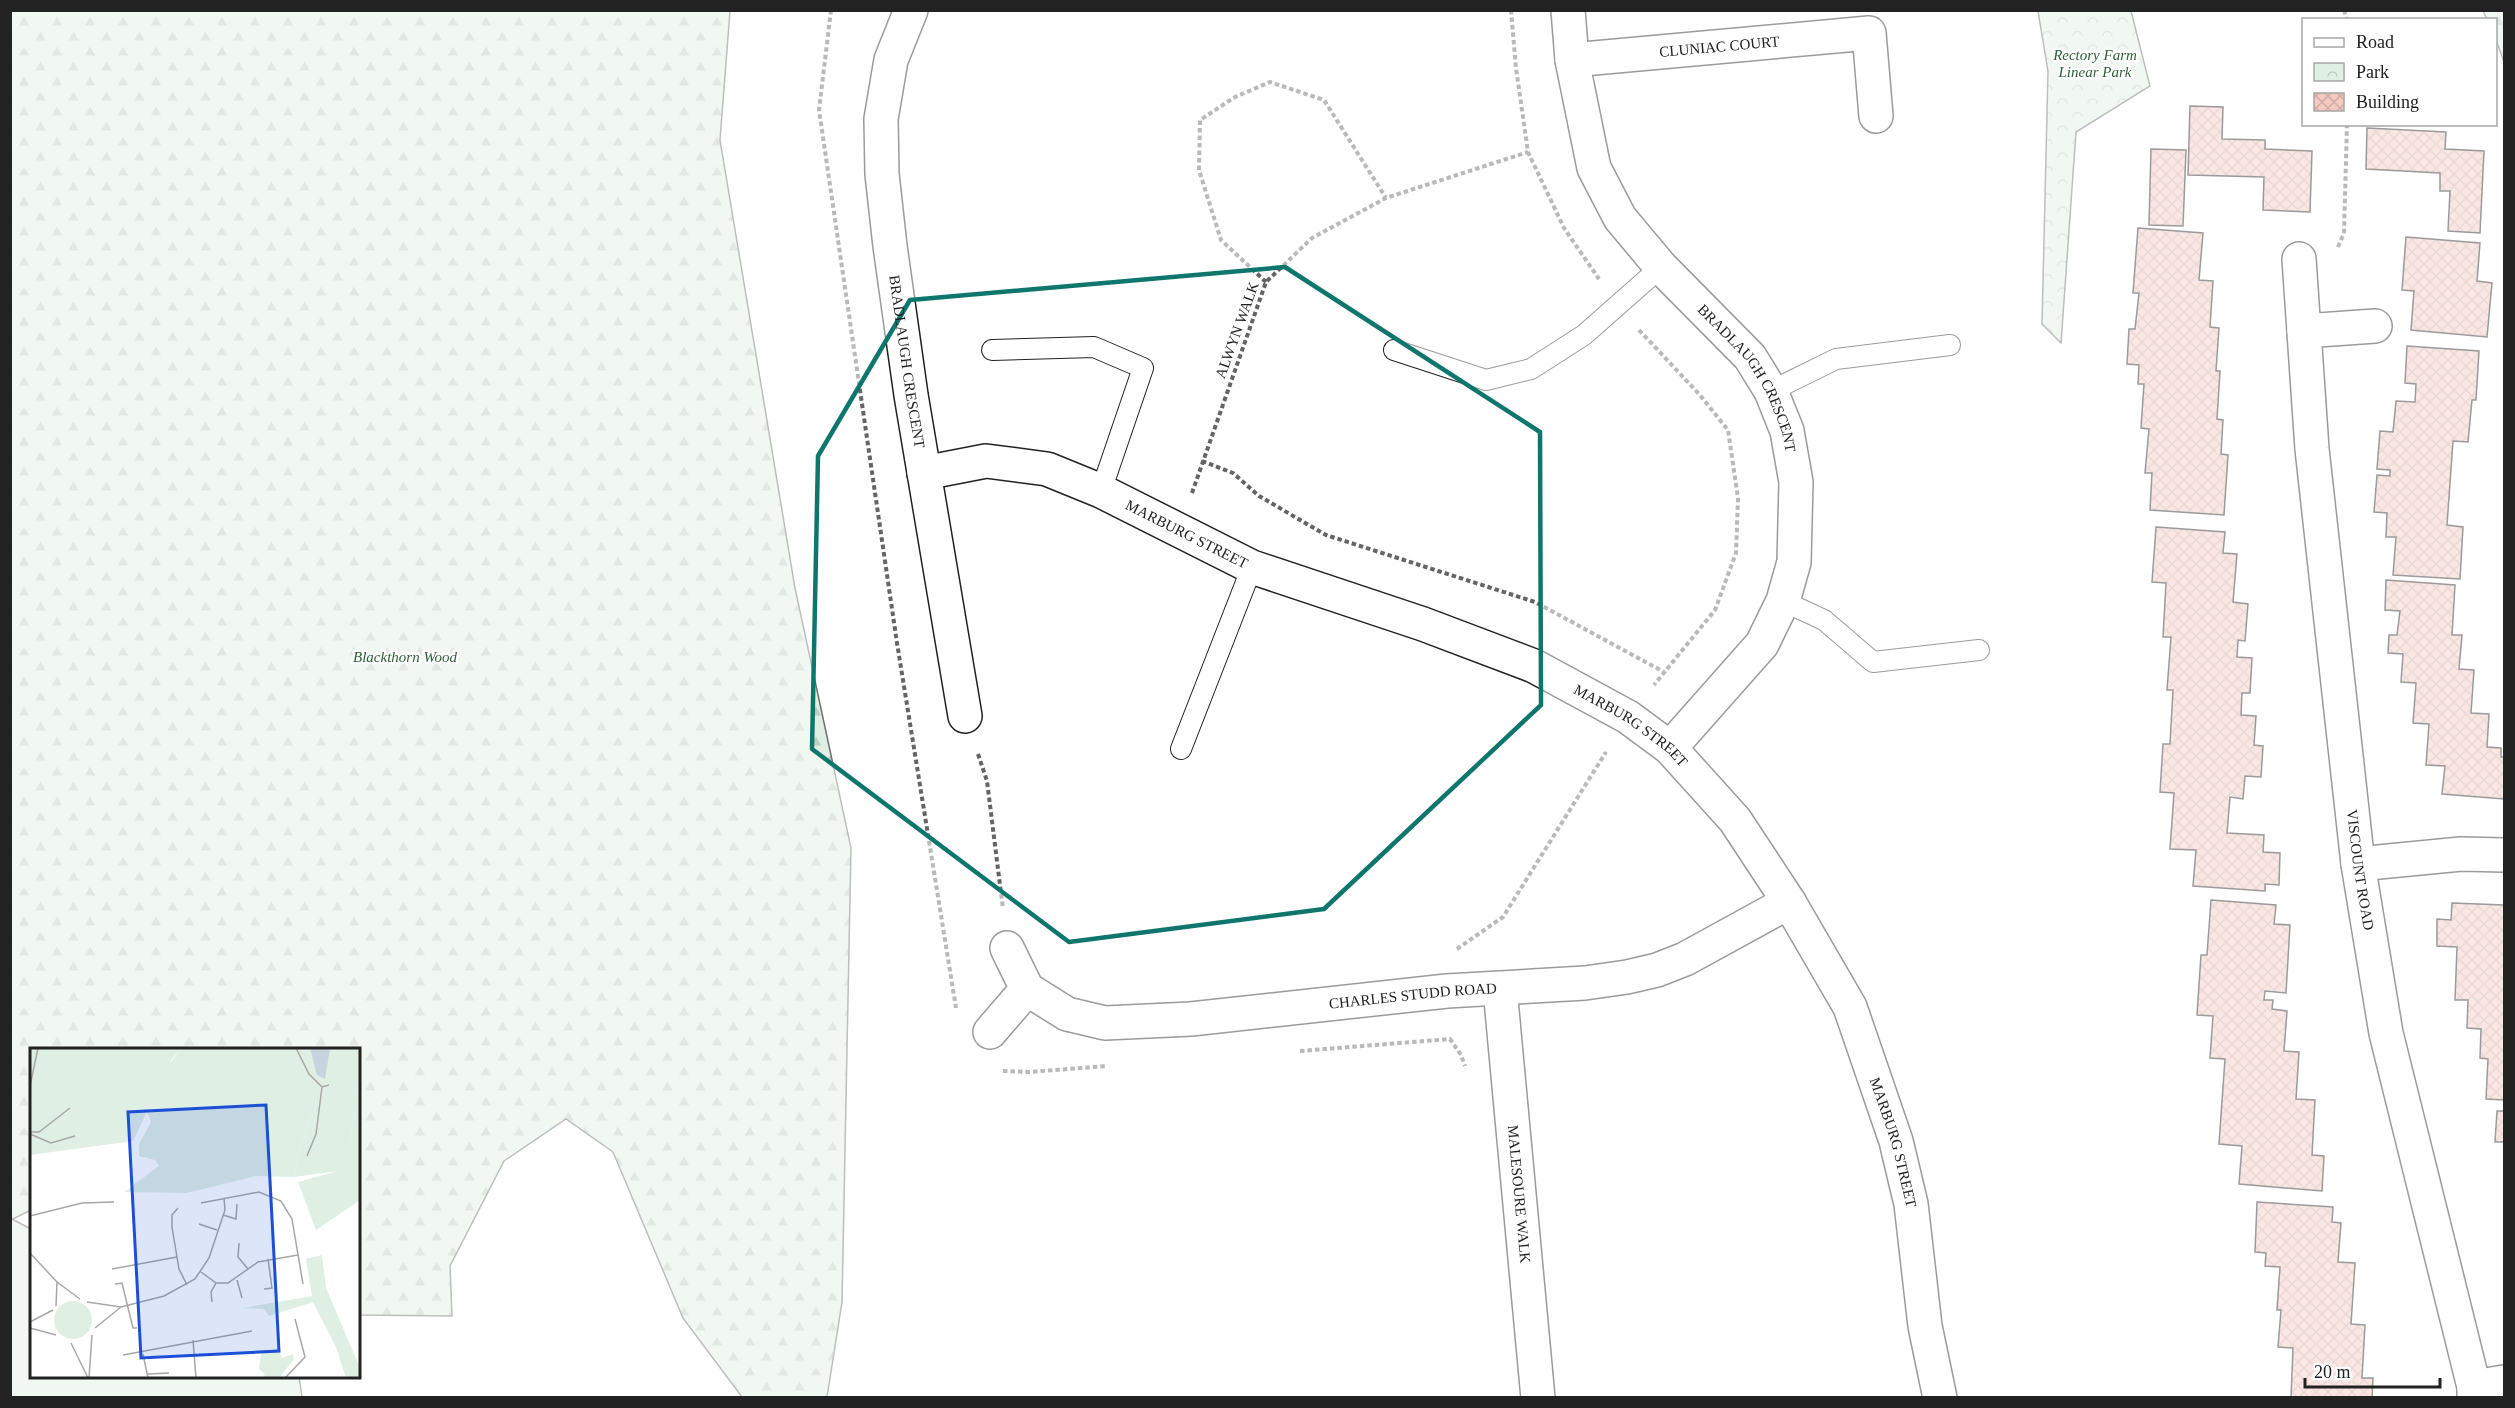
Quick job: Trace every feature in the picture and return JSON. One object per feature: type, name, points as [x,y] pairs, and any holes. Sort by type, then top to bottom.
[{"type":"street","name":"BRADLAUGH CRESCENT","points":[[911,10],[891,60],[881,119],[882,174],[899,314],[966,716]]},
{"type":"street","name":"BRADLAUGH CRESCENT","points":[[1568,10],[1572,60],[1594,168],[1620,218],[1660,267],[1750,357],[1771,391],[1787,431],[1796,482],[1794,562],[1783,601],[1762,644],[1670,748]]},
{"type":"street","name":"CLUNIAC COURT","points":[[1572,60],[1868,22],[1875,116]]},
{"type":"street","name":"VISCOUNT ROAD","points":[[2300,259],[2312,449],[2358,864],[2386,1033],[2484,1389]]},
{"type":"street","points":[[2304,331],[2375,326]]},
{"type":"street","name":"MARBURG STREET","points":[[924,473],[986,461],[1047,469],[1101,491],[1252,567],[1424,624],[1534,666],[1628,717],[1670,748],[1735,820],[1789,902],[1850,1007],[1896,1141],[1911,1204],[1925,1326],[1940,1398]]},
{"type":"street","points":[[2358,864],[2461,854],[2505,855]]},
{"type":"street","name":"CHARLES STUDD ROAD","points":[[1027,989],[1067,1014],[1106,1023],[1191,1019],[1447,991],[1585,983],[1658,970],[1685,959],[1789,902]]},
{"type":"street","points":[[990,1032],[1027,989],[1007,948]]},
{"type":"street","name":"MALESOURE WALK","points":[[1500,989],[1538,1398]]},
{"type":"lane","points":[[1394,350],[1486,380],[1531,369],[1584,336],[1660,267]]},
{"type":"lane","points":[[1771,391],[1836,359],[1950,345]]},
{"type":"lane","points":[[992,351],[1094,347],[1143,369],[1101,491]]},
{"type":"lane","points":[[1181,749],[1252,567]]},
{"type":"lane","points":[[1783,601],[1824,620],[1873,662],[1979,650]]},
{"type":"path","points":[[831,10],[819,110],[897,643],[958,1018]]},
{"type":"path","points":[[1447,991],[1444,959],[1503,917],[1628,717],[1714,610],[1736,553],[1738,498],[1728,430],[1699,394],[1618,306],[1564,228],[1528,152],[1516,68],[1511,10]]},
{"type":"path","points":[[1266,282],[1221,240],[1199,170],[1200,120],[1235,97],[1270,82],[1324,100],[1386,198]]},
{"type":"path","points":[[2335,255],[2344,233],[2347,126]]},
{"type":"path","name":"ALWYN WALK","points":[[1179,531],[1266,282],[1312,238],[1386,198],[1528,152]]},
{"type":"path","points":[[1202,461],[1233,473],[1259,496],[1326,535],[1535,602],[1664,672]]},
{"type":"path","points":[[966,716],[987,781],[1007,948]]},
{"type":"path","points":[[1298,1051],[1450,1039],[1461,1055],[1467,1072]]},
{"type":"path","points":[[998,1070],[1029,1072],[1111,1065]]},
{"type":"highlighted area","points":[[1285,267],[1540,432],[1541,705],[1324,909],[1069,942],[812,749],[818,456],[910,300]]},
{"type":"green space","name":"Blackthorn Wood","points":[[10,11],[730,11],[720,140],[795,588],[851,848],[842,1302],[827,1397],[742,1397],[683,1318],[613,1152],[566,1119],[504,1161],[450,1266],[452,1316],[360,1315],[360,1048],[30,1048],[30,1210],[11,1218]]},
{"type":"green space","name":"Rectory Farm Linear Park","points":[[2038,11],[2131,11],[2150,86],[2076,132],[2061,343],[2042,324],[2048,71]]},
{"type":"green space","points":[[2483,11],[2504,11],[2504,62],[2497,43],[2497,18],[2486,18]]},
{"type":"green space","points":[[10,1218],[30,1228],[30,1378],[299,1378],[302,1397],[11,1397]]},
{"type":"building","points":[[2190,106],[2223,107],[2222,139],[2265,140],[2265,149],[2312,151],[2310,212],[2263,210],[2264,177],[2188,175]]},
{"type":"building","points":[[2367,128],[2446,132],[2445,149],[2484,151],[2480,233],[2448,231],[2450,191],[2440,191],[2440,173],[2366,169]]},
{"type":"building","points":[[2151,149],[2186,150],[2183,226],[2149,225]]},
{"type":"building","points":[[2138,228],[2203,233],[2199,280],[2213,281],[2210,327],[2219,328],[2216,371],[2220,371],[2217,419],[2223,420],[2221,454],[2228,455],[2224,515],[2150,510],[2152,473],[2145,473],[2149,429],[2141,428],[2144,384],[2138,384],[2139,365],[2127,364],[2129,329],[2135,329],[2139,293],[2133,293]]},
{"type":"building","points":[[2406,237],[2480,243],[2477,281],[2492,283],[2487,337],[2411,330],[2414,291],[2402,290]]},
{"type":"building","points":[[2407,346],[2479,351],[2476,400],[2472,400],[2468,442],[2453,441],[2447,525],[2463,527],[2460,579],[2393,575],[2396,537],[2386,537],[2387,513],[2374,512],[2377,475],[2390,476],[2390,470],[2377,469],[2380,431],[2393,432],[2396,401],[2415,402],[2416,384],[2405,383]]},
{"type":"building","points":[[2156,527],[2225,532],[2223,553],[2237,554],[2233,602],[2248,604],[2245,641],[2238,640],[2237,657],[2252,658],[2250,693],[2242,693],[2241,715],[2256,716],[2254,745],[2263,746],[2261,777],[2245,776],[2243,799],[2230,797],[2227,833],[2264,835],[2263,852],[2280,853],[2279,885],[2265,884],[2265,891],[2193,886],[2196,850],[2170,849],[2174,793],[2160,792],[2163,744],[2170,744],[2173,690],[2167,690],[2171,637],[2163,637],[2166,583],[2152,582]]},
{"type":"building","points":[[2386,580],[2455,585],[2452,635],[2462,635],[2459,669],[2474,670],[2471,713],[2489,714],[2487,747],[2501,748],[2501,757],[2504,757],[2504,799],[2442,794],[2445,766],[2426,765],[2429,724],[2413,723],[2416,683],[2401,682],[2403,654],[2388,653],[2389,635],[2397,635],[2400,611],[2385,610]]},
{"type":"building","points":[[2211,900],[2276,905],[2274,924],[2290,925],[2286,993],[2265,991],[2264,1000],[2273,1000],[2272,1009],[2287,1011],[2284,1051],[2299,1052],[2296,1099],[2315,1100],[2312,1155],[2324,1156],[2322,1191],[2239,1184],[2242,1146],[2219,1144],[2225,1059],[2210,1058],[2213,1016],[2197,1015],[2201,955],[2207,955]]},
{"type":"building","points":[[2452,903],[2504,905],[2504,1100],[2486,1099],[2488,1059],[2480,1058],[2481,1029],[2467,1028],[2468,1000],[2455,1000],[2457,947],[2437,946],[2437,919],[2451,920]]},
{"type":"building","points":[[2497,1111],[2504,1111],[2504,1142],[2495,1142]]},
{"type":"building","points":[[2257,1202],[2333,1207],[2332,1222],[2341,1223],[2338,1262],[2355,1263],[2351,1324],[2365,1325],[2362,1378],[2373,1378],[2372,1398],[2291,1398],[2293,1348],[2278,1347],[2281,1310],[2277,1310],[2280,1267],[2265,1266],[2266,1253],[2255,1252]]}]
